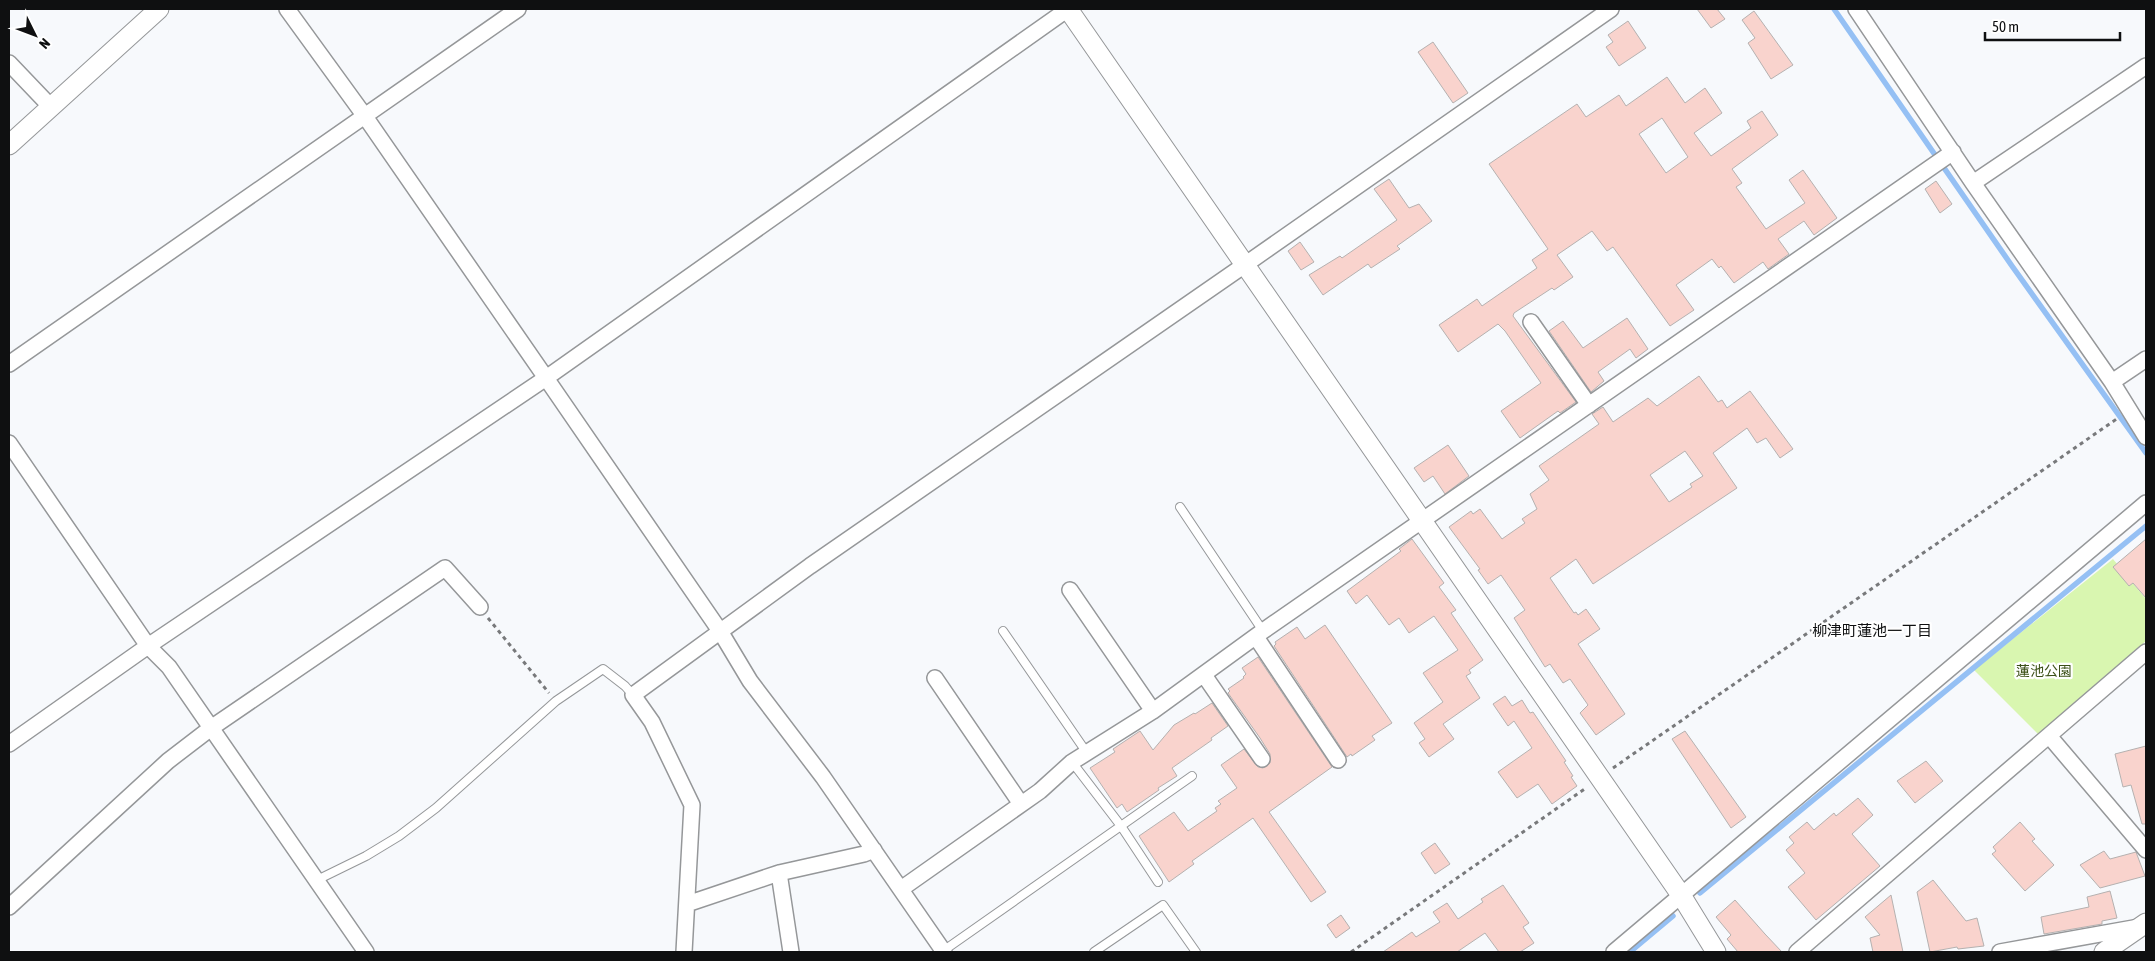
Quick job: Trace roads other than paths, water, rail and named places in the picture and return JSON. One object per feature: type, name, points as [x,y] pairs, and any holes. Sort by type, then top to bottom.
[{"type":"street","points":[[9,145],[159,9]]},
{"type":"street","points":[[287,9],[364,115],[546,378],[720,632],[750,681],[823,777],[944,952]]},
{"type":"street","points":[[9,364],[518,9]]},
{"type":"street","points":[[9,744],[148,646],[546,378],[1068,9],[1424,520],[1681,895],[1716,952]]},
{"type":"street","points":[[684,952],[692,805],[652,722],[633,695],[810,566],[1611,9]]},
{"type":"street","points":[[1856,9],[1973,183],[2112,382],[2146,437]]},
{"type":"street","points":[[9,63],[51,107]]},
{"type":"street","points":[[1973,183],[2146,66]]},
{"type":"street","points":[[900,890],[1040,791],[1072,762],[1153,711],[1259,634],[1952,152]]},
{"type":"street","points":[[1531,322],[1589,405]]},
{"type":"street","points":[[2112,382],[2146,359]]},
{"type":"street","points":[[9,443],[148,646],[169,667],[366,952]]},
{"type":"street","points":[[1614,952],[2146,503]]},
{"type":"street","points":[[9,907],[168,761],[211,728],[445,568],[480,608]]},
{"type":"street","points":[[1070,590],[1153,711]]},
{"type":"street","points":[[1259,634],[1338,760]]},
{"type":"street","points":[[1797,952],[2050,737],[2146,652]]},
{"type":"street","points":[[1204,675],[1262,759]]},
{"type":"street","points":[[935,678],[1022,804]]},
{"type":"street","points":[[2050,737],[2146,850]]},
{"type":"street","points":[[687,904],[779,873],[864,854],[874,850]]},
{"type":"street","points":[[779,873],[791,952]]},
{"type":"street","points":[[2000,952],[2144,925]]},
{"type":"street","points":[[2104,952],[2144,925]]},
{"type":"lane","points":[[1180,507],[1259,634]]},
{"type":"lane","points":[[1003,631],[1087,753]]},
{"type":"lane","points":[[317,880],[366,856],[400,836],[436,808],[556,701],[603,669],[625,686],[633,695]]},
{"type":"lane","points":[[1072,762],[1120,826],[1158,882]]},
{"type":"lane","points":[[944,952],[1192,776]]},
{"type":"lane","points":[[1094,952],[1163,905],[1196,952]]},
{"type":"waterway","points":[[1834,9],[2012,266],[2146,453]]},
{"type":"waterway","points":[[1700,893],[2146,526]]},
{"type":"waterway","points":[[1630,952],[1673,916]]},
{"type":"district","name":"柳津町蓮池一丁目","points":[[1872,630]]},
{"type":"park label","name":"蓮池公園","points":[[2044,671]]}]
